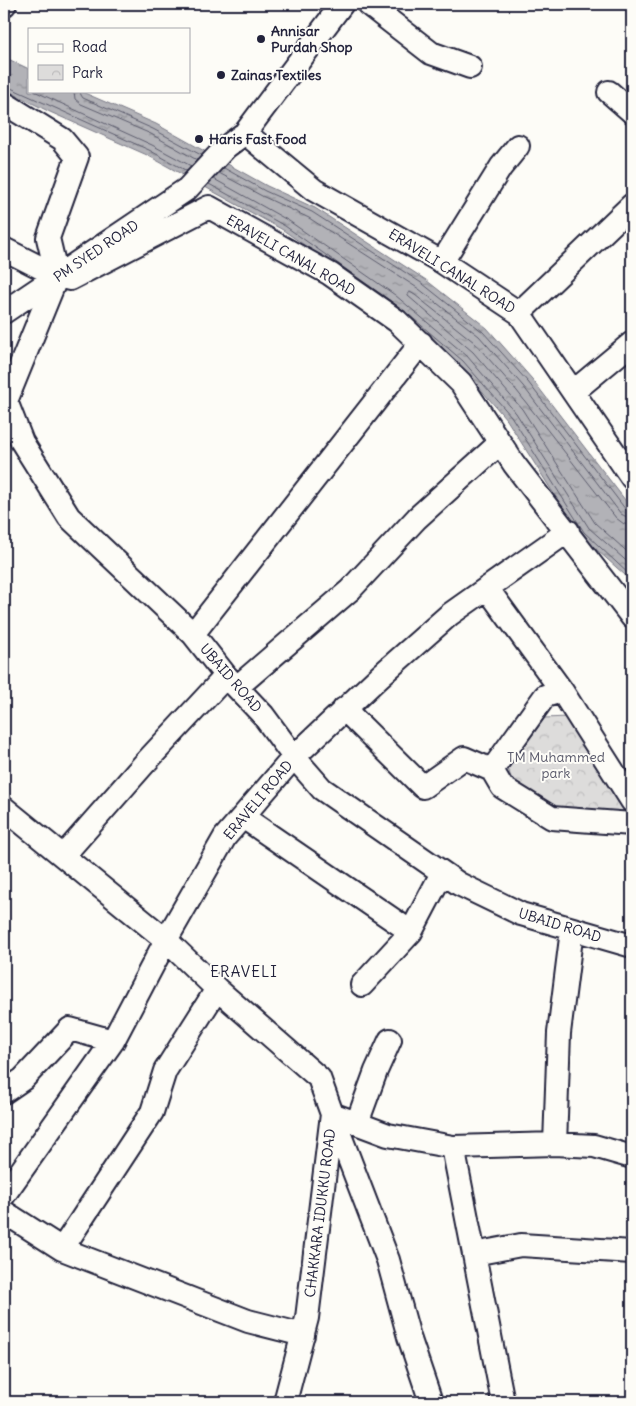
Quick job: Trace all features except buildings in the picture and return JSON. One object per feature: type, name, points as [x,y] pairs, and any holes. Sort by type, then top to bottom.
[{"type":"street","name":"PM SYED ROAD","points":[[4,312],[187,189],[226,148],[245,133],[342,4]]},
{"type":"street","points":[[368,4],[431,53],[470,68]]},
{"type":"street","points":[[609,92],[632,112]]},
{"type":"street","points":[[6,110],[62,138],[76,157],[48,238],[57,276]]},
{"type":"street","name":"ERAVELI CANAL ROAD","points":[[245,133],[314,190],[442,262],[519,313],[632,478]]},
{"type":"street","points":[[442,262],[501,167],[518,146]]},
{"type":"street","points":[[519,313],[632,205]]},
{"type":"street","name":"ERAVELI CANAL ROAD","points":[[57,276],[70,279],[209,208],[330,274],[397,320],[462,382],[514,464],[568,531],[632,616]]},
{"type":"street","points":[[4,249],[57,276]]},
{"type":"street","name":"UBAID ROAD","points":[[57,276],[6,401],[22,442],[69,517],[193,634],[322,789],[458,884],[521,914],[632,946]]},
{"type":"street","points":[[574,392],[632,343]]},
{"type":"street","points":[[193,634],[421,344]]},
{"type":"street","points":[[63,856],[144,764],[231,681],[350,590],[417,518],[500,443]]},
{"type":"street","name":"ERAVELI ROAD","points":[[4,1195],[112,1041],[166,940],[225,837],[294,757],[380,676],[449,615],[568,531]]},
{"type":"street","points":[[487,588],[562,691],[632,802]]},
{"type":"street","points":[[492,770],[545,696],[562,691]]},
{"type":"street","points":[[344,709],[424,787],[464,758],[492,770],[502,786],[552,818],[632,824]]},
{"type":"street","name":"CHAKKARA IDUKKU ROAD","points":[[4,808],[166,940],[217,989],[319,1078],[332,1114],[307,1318],[285,1402]]},
{"type":"street","points":[[243,817],[411,932]]},
{"type":"street","points":[[362,984],[411,932],[442,873]]},
{"type":"street","points":[[555,1144],[559,1033],[572,930]]},
{"type":"street","points":[[62,1249],[152,1112],[165,1071],[217,989]]},
{"type":"street","points":[[4,1092],[23,1079],[70,1029],[112,1041]]},
{"type":"street","points":[[357,1123],[390,1040]]},
{"type":"street","points":[[332,1114],[388,1135],[453,1147],[555,1144],[594,1146],[632,1157]]},
{"type":"street","points":[[332,1114],[388,1260],[409,1337],[431,1402]]},
{"type":"street","points":[[453,1147],[502,1402]]},
{"type":"street","points":[[4,1212],[62,1249],[248,1321],[303,1335]]},
{"type":"street","points":[[474,1254],[521,1244],[632,1252]]},
{"type":"green space","name":"TM Muhammed park","points":[[568,717],[626,807],[619,816],[562,811],[512,780],[508,769],[545,718]]},
{"type":"water","points":[[4,57],[28,69],[28,92],[82,92],[156,124],[267,186],[315,208],[426,280],[487,328],[532,379],[632,509],[632,585],[625,575],[580,535],[507,420],[459,364],[388,304],[283,230],[147,155],[50,112],[4,89]]},
{"type":"place","name":"Annisar Purdah Shop","points":[[261,39]]},
{"type":"place","name":"Zainas Textiles","points":[[221,75]]},
{"type":"place","name":"Haris Fast Food","points":[[199,139]]},
{"type":"district","name":"ERAVELI","points":[[244,971]]}]
